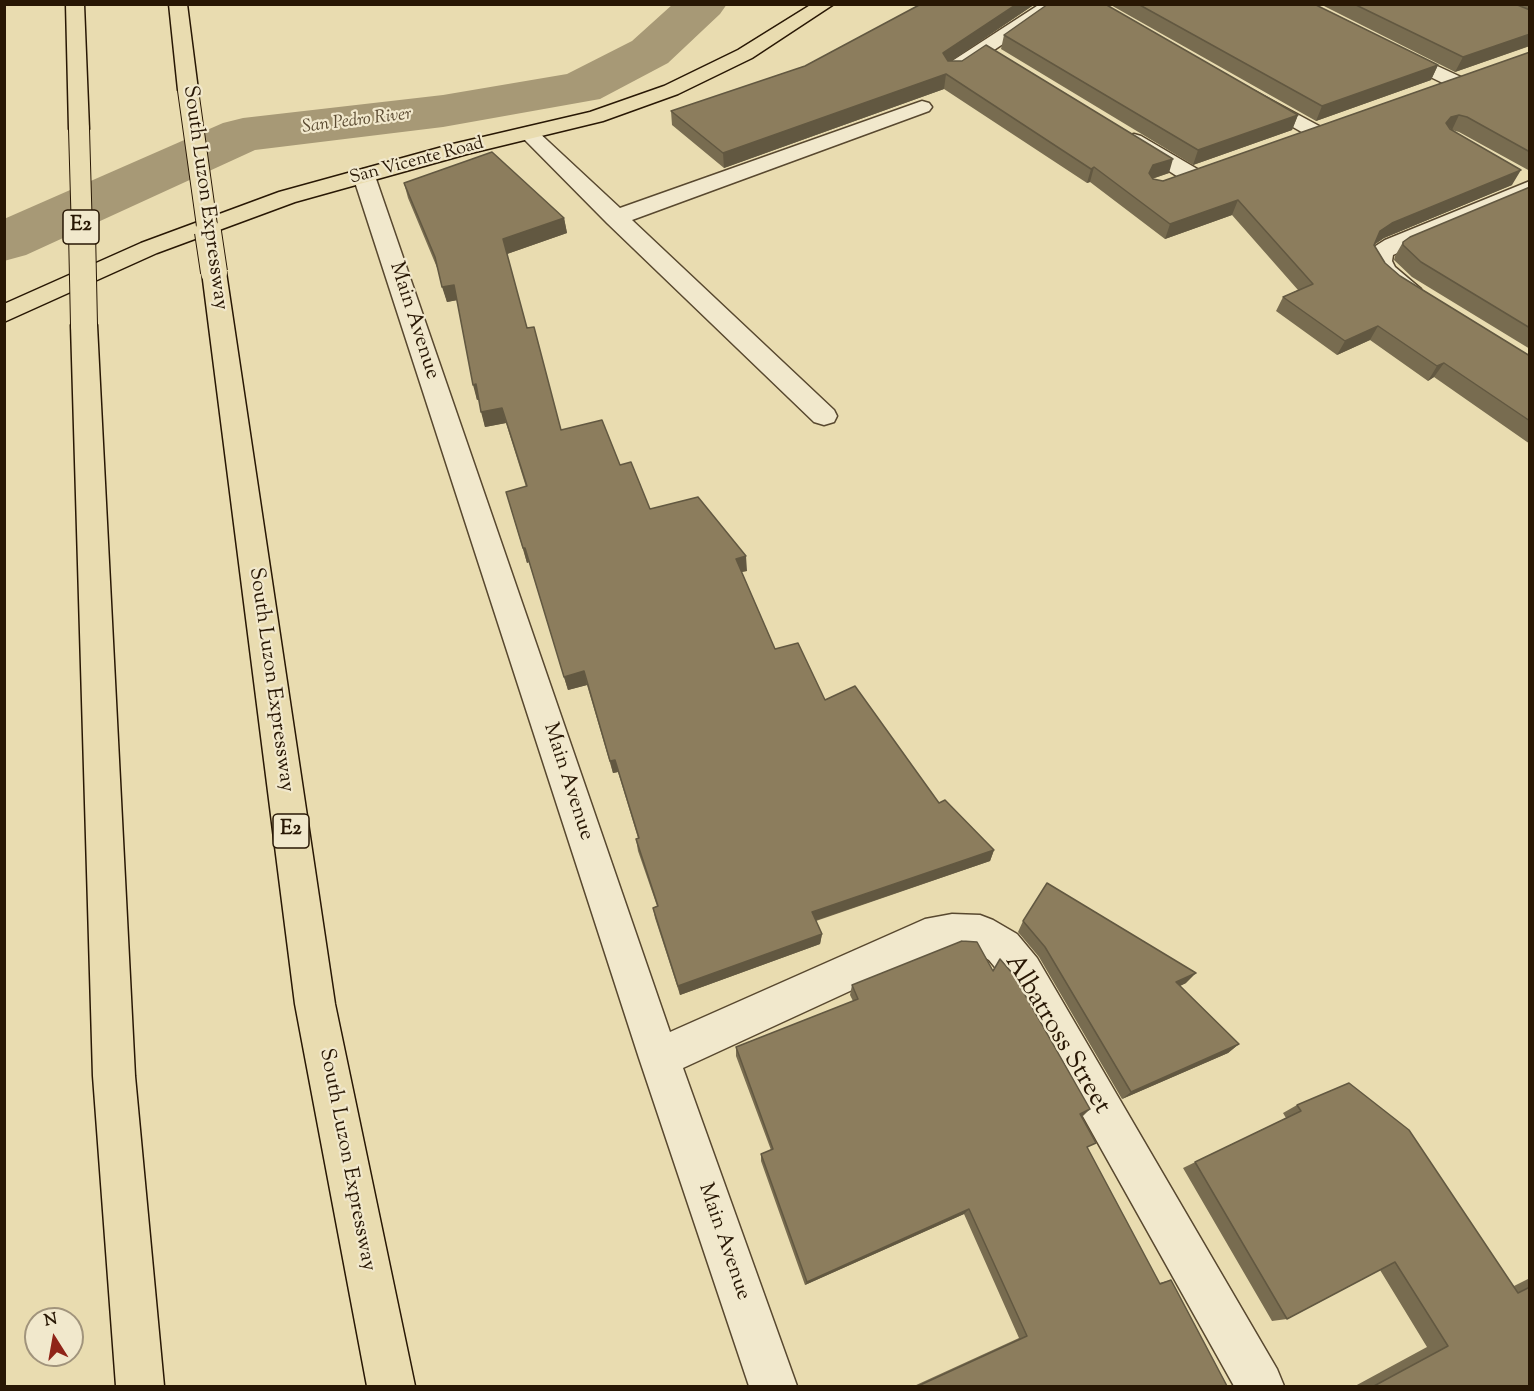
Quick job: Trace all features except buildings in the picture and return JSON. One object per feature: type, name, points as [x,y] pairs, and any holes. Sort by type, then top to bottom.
[{"type":"main road","name":"E2","points":[[75,4],[84,325],[114,1076],[140,1386]]},
{"type":"main road","name":"South Luzon Expressway","points":[[178,4],[315,1004],[391,1386]]},
{"type":"main road","name":"San Vicente Road","points":[[4,314],[149,248],[287,197],[596,117],[671,90],[745,54],[825,4]]},
{"type":"street","points":[[953,69],[1053,4]]},
{"type":"street","points":[[1382,45],[1454,81]]},
{"type":"street","points":[[984,49],[1003,61]]},
{"type":"street","points":[[1432,89],[1476,74]]},
{"type":"street","points":[[1243,91],[1314,131]]},
{"type":"street","points":[[615,218],[922,107]]},
{"type":"street","points":[[1292,139],[1336,124]]},
{"type":"street","points":[[1112,127],[1191,175]]},
{"type":"street","points":[[528,133],[824,416]]},
{"type":"street","points":[[1166,184],[1214,167]]},
{"type":"street","points":[[1510,172],[1530,185]]},
{"type":"street","name":"Main Avenue","points":[[364,176],[659,1058],[774,1386]]},
{"type":"street","points":[[1432,302],[1386,271],[1380,261],[1382,252],[1530,185]]},
{"type":"street","name":"Albatross Street","points":[[659,1058],[925,937],[952,932],[980,933],[1003,947],[1023,971],[1260,1386]]},
{"type":"waterway","name":"San Pedro River","points":[[4,242],[243,135],[443,111],[581,88],[650,52],[703,4]]}]
